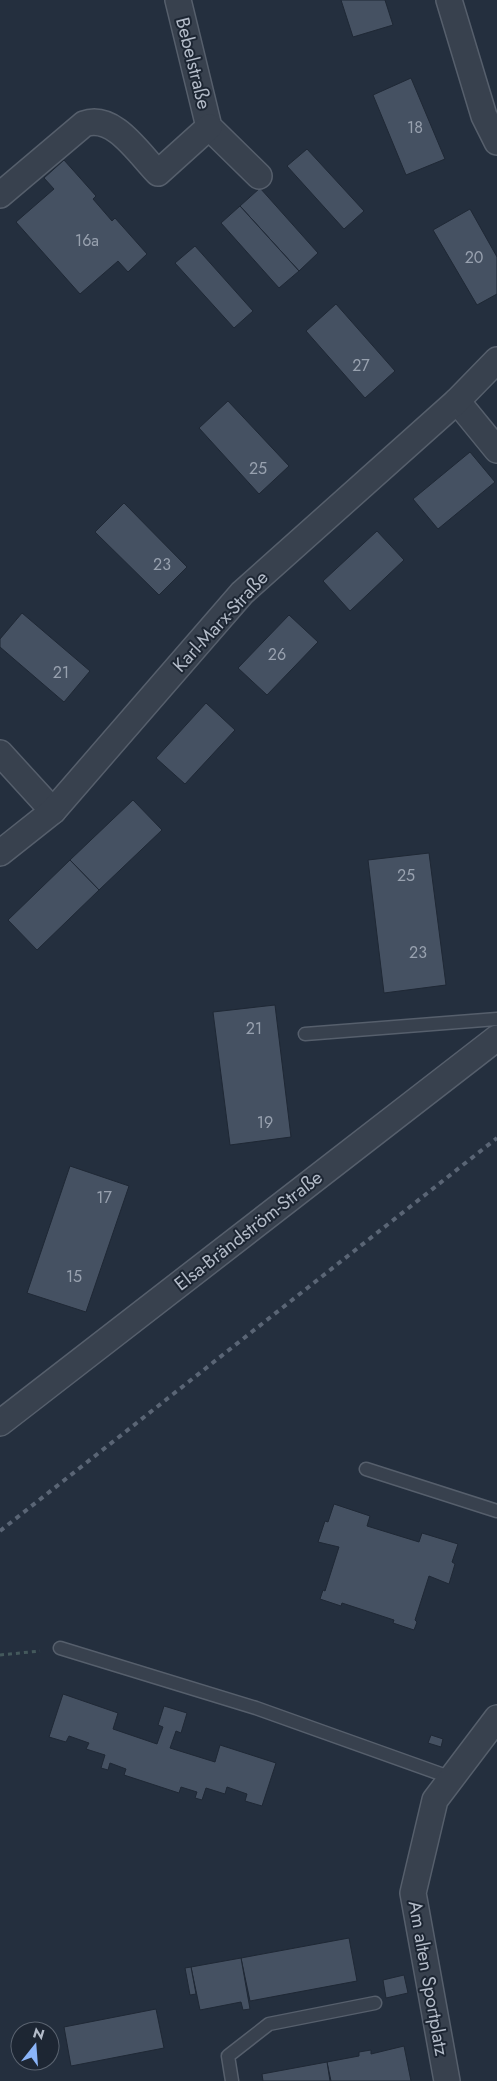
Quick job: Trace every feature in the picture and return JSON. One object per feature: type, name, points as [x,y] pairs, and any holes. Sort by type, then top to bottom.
[{"type":"street","name":"Bebelstraße","points":[[178,0],[209,126],[259,176]]},
{"type":"street","points":[[449,0],[484,116],[497,142]]},
{"type":"street","name":"Bebelstraße","points":[[0,196],[84,124],[94,120],[112,126],[158,173],[209,126]]},
{"type":"street","name":"Karl-Marx-Straße","points":[[0,853],[53,811],[242,593],[457,401],[497,360]]},
{"type":"street","points":[[457,401],[497,450]]},
{"type":"street","points":[[0,753],[53,811]]},
{"type":"street","name":"Elsa-Brändström-Straße","points":[[0,1423],[497,1038]]},
{"type":"street","name":"Am alten Sportplatz","points":[[448,2081],[413,1893],[435,1800],[497,1718]]},
{"type":"lane","points":[[304,1034],[497,1019]]},
{"type":"lane","points":[[366,1469],[497,1511]]},
{"type":"lane","points":[[60,1648],[256,1708],[452,1778]]},
{"type":"lane","points":[[232,2081],[228,2056],[269,2024],[376,2003]]},
{"type":"path","points":[[0,1656],[60,1648]]},
{"type":"building","points":[[341,0],[385,0],[393,25],[353,37]]},
{"type":"building","points":[[411,78],[445,159],[406,175],[373,95]]},
{"type":"building","points":[[307,149],[364,211],[344,229],[287,166]]},
{"type":"building","points":[[64,160],[96,196],[93,199],[112,221],[115,218],[147,254],[128,272],[118,261],[80,294],[16,222],[54,189],[44,178]]},
{"type":"building","points":[[260,188],[318,253],[299,271],[240,206]]},
{"type":"building","points":[[240,206],[299,271],[279,288],[221,223]]},
{"type":"building","points":[[470,209],[497,257],[497,294],[477,305],[433,230]]},
{"type":"building","points":[[195,246],[253,311],[234,328],[175,263]]},
{"type":"building","points":[[336,304],[395,371],[365,398],[306,331]]},
{"type":"building","points":[[228,401],[289,466],[259,494],[199,428]]},
{"type":"building","points":[[470,452],[495,482],[438,529],[413,499]]},
{"type":"building","points":[[124,503],[187,567],[159,595],[95,532]]},
{"type":"building","points":[[377,531],[404,560],[350,611],[323,581]]},
{"type":"building","points":[[22,613],[90,671],[64,702],[0,647],[0,639]]},
{"type":"building","points":[[289,615],[318,642],[267,695],[238,668]]},
{"type":"building","points":[[206,703],[235,730],[185,784],[156,758]]},
{"type":"building","points":[[133,800],[162,830],[99,890],[70,860]]},
{"type":"building","points":[[429,853],[446,985],[384,993],[368,860]]},
{"type":"building","points":[[70,860],[99,890],[37,950],[8,920]]},
{"type":"building","points":[[275,1005],[291,1137],[230,1145],[213,1012]]},
{"type":"building","points":[[70,1166],[129,1186],[86,1312],[27,1293]]},
{"type":"building","points":[[334,1504],[370,1516],[367,1526],[419,1542],[422,1533],[458,1544],[452,1562],[455,1564],[449,1584],[429,1576],[415,1620],[417,1622],[414,1630],[393,1623],[394,1620],[342,1603],[341,1606],[320,1599],[323,1590],[325,1591],[339,1547],[318,1542],[325,1521],[328,1522]]},
{"type":"building","points":[[63,1694],[118,1713],[113,1729],[157,1744],[163,1727],[158,1725],[164,1706],[187,1713],[181,1733],[176,1731],[170,1748],[215,1762],[220,1745],[276,1763],[262,1806],[245,1801],[247,1794],[227,1787],[225,1794],[206,1788],[202,1800],[195,1798],[197,1792],[181,1787],[179,1793],[124,1775],[126,1769],[110,1763],[108,1770],[101,1768],[105,1755],[86,1749],[89,1743],[69,1736],[66,1742],[49,1737]]},
{"type":"building","points":[[431,1735],[443,1739],[441,1747],[428,1743]]},
{"type":"building","points":[[349,1938],[357,1981],[250,2001],[241,1958]]},
{"type":"building","points":[[241,1958],[250,2009],[243,2010],[241,2002],[200,2010],[191,1967]]},
{"type":"building","points":[[191,1967],[196,1994],[190,1995],[185,1968]]},
{"type":"building","points":[[404,1975],[408,1993],[386,1998],[383,1980]]},
{"type":"building","points":[[156,2009],[164,2048],[71,2066],[64,2027]]},
{"type":"building","points":[[404,2046],[411,2081],[331,2081],[327,2062],[359,2056],[359,2052],[371,2050],[371,2054]]},
{"type":"building","points":[[327,2062],[330,2081],[263,2081],[262,2074]]},
{"type":"railway","points":[[0,1531],[497,1138]]}]
